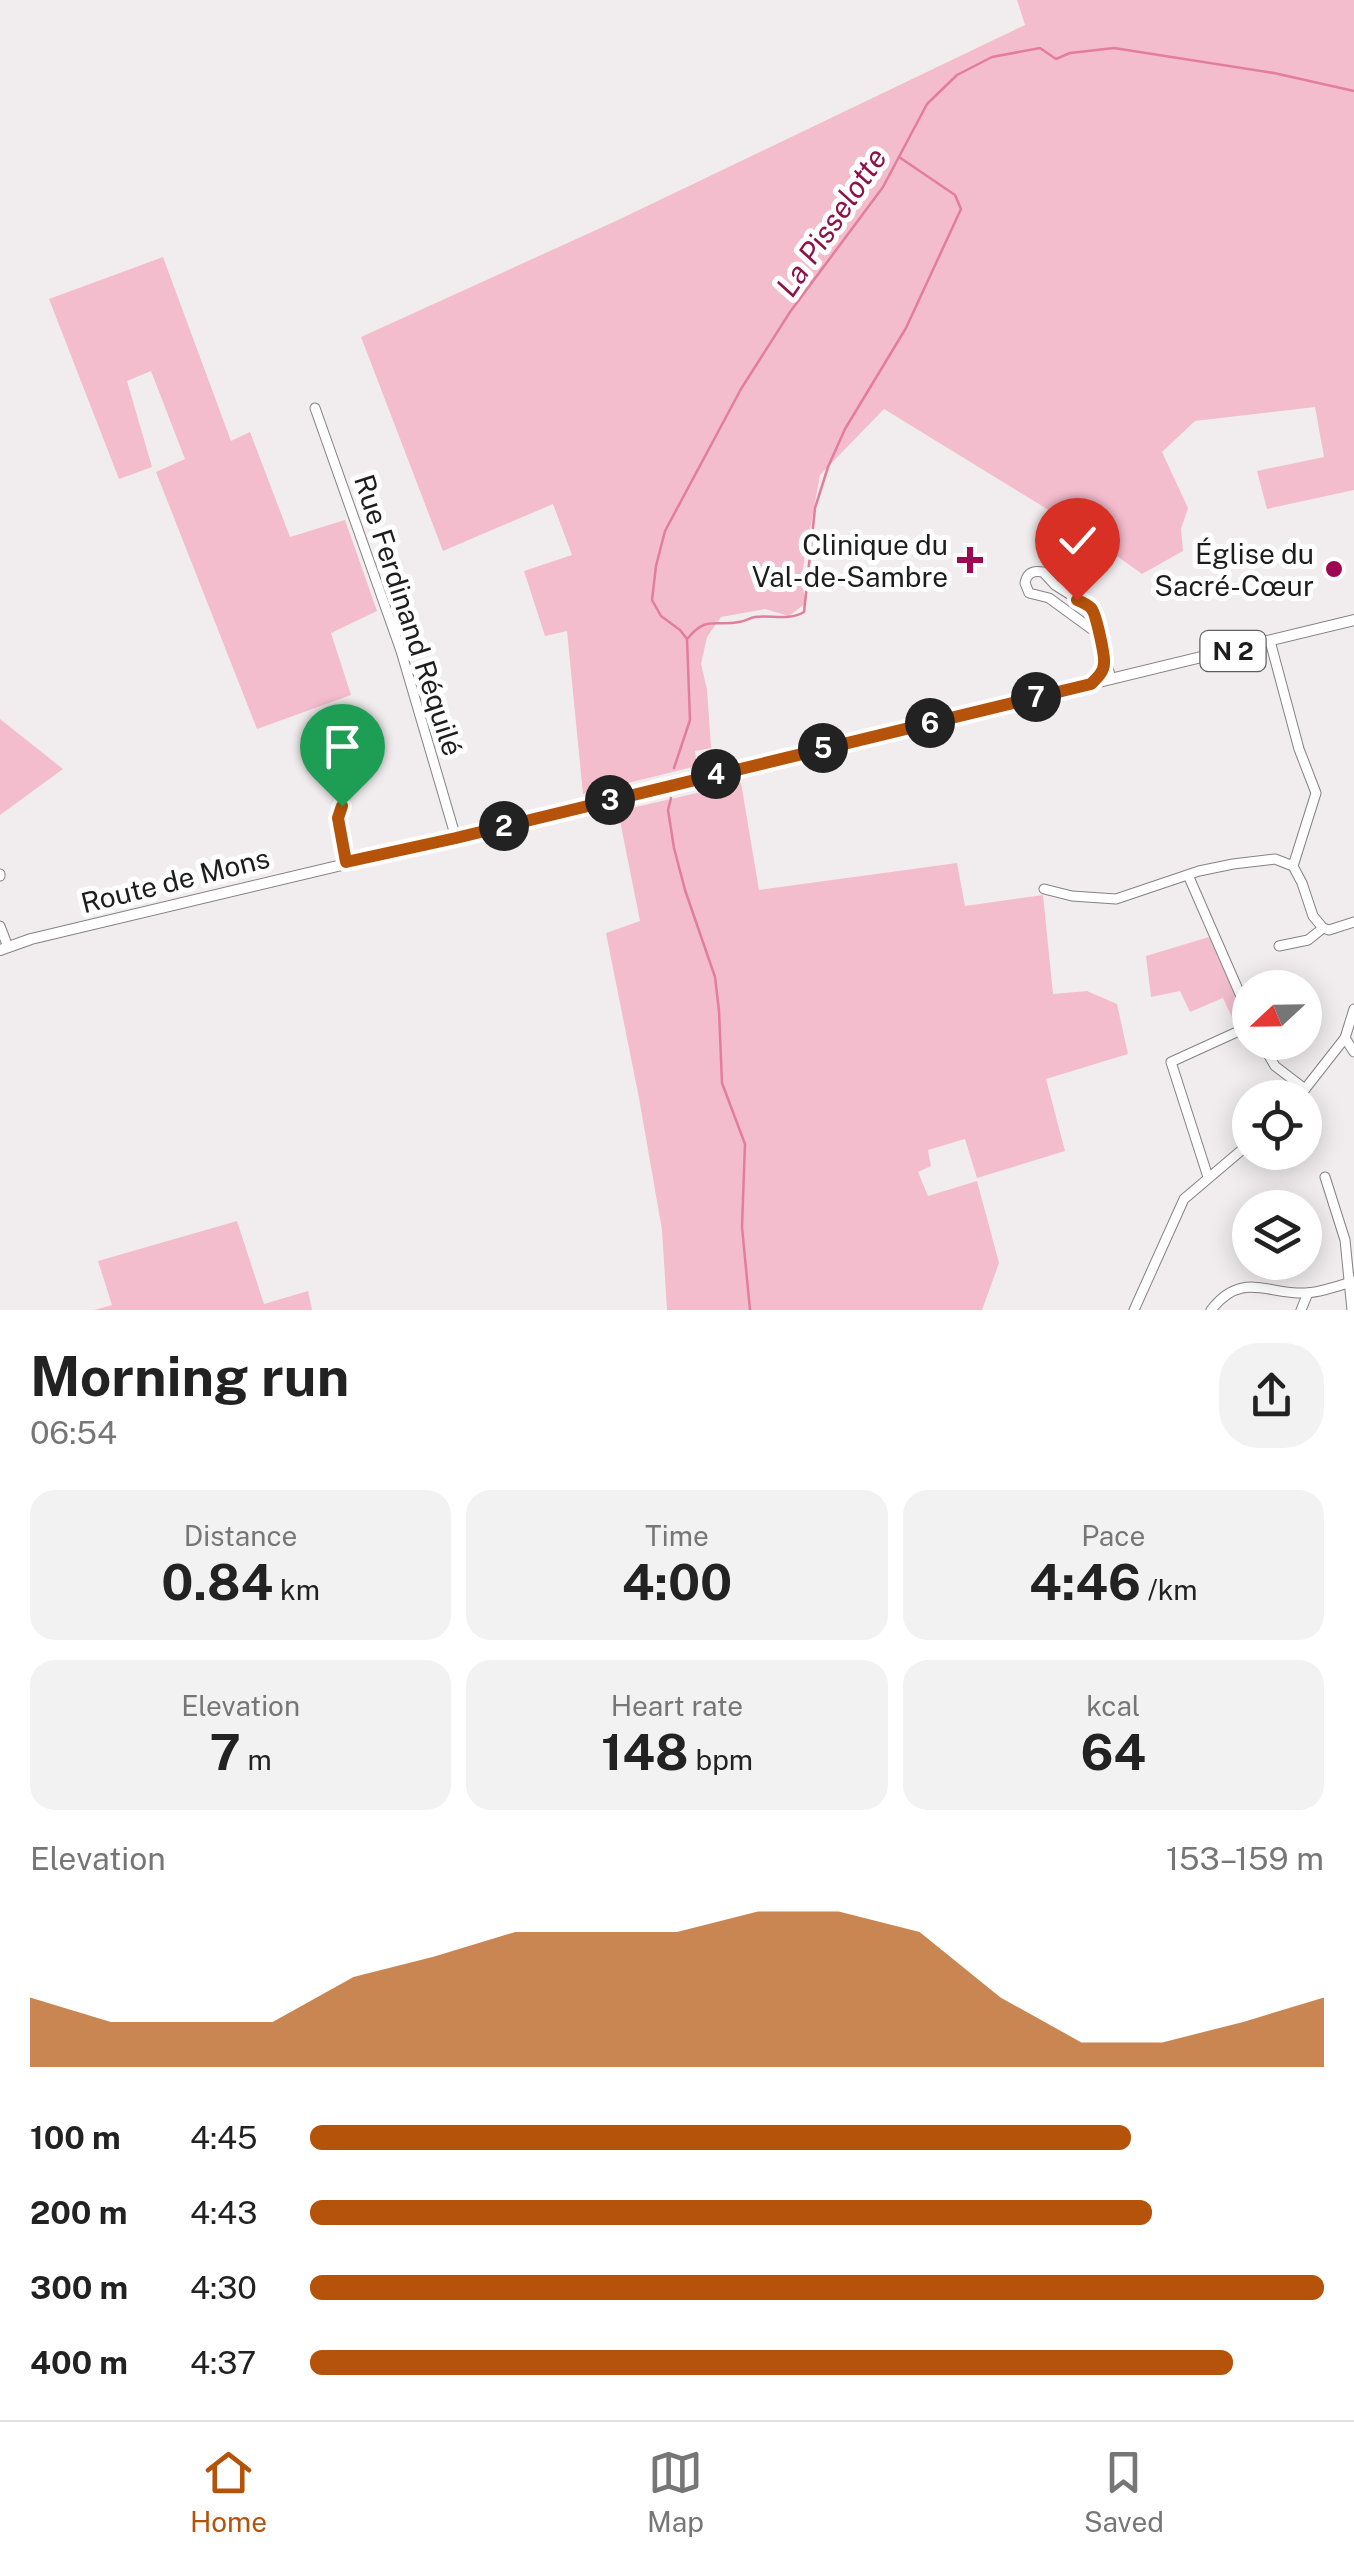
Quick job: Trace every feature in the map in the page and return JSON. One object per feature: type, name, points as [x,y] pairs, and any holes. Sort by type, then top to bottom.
[{"type":"main road","name":"Route de Mons","points":[[4,948],[1354,620]]},
{"type":"street","name":"Rue Ferdinand Réquilé","points":[[315,408],[400,651],[456,838]]},
{"type":"street","points":[[1050,579],[1050,588],[1043,595],[1028,593],[1026,578],[1033,571],[1043,572],[1050,579],[1055,585],[1093,609],[1110,679]]},
{"type":"street","points":[[1043,595],[1098,633]]},
{"type":"street","points":[[1270,641],[1298,749],[1316,792],[1292,866]]},
{"type":"street","points":[[1091,684],[1100,675],[1104,662]]},
{"type":"street","points":[[334,742],[342,806],[338,818],[346,862]]},
{"type":"street","points":[[1044,889],[1116,900],[1209,868],[1266,859],[1292,866],[1302,882],[1313,916],[1323,928],[1329,930],[1354,922]]},
{"type":"street","points":[[1188,875],[1232,976]]},
{"type":"street","points":[[0,926],[4,948]]},
{"type":"street","points":[[1278,946],[1308,940],[1323,928]]},
{"type":"street","points":[[1312,1080],[1345,1038],[1354,1009]]},
{"type":"street","points":[[1208,1177],[1171,1062],[1232,1034]]},
{"type":"street","points":[[1345,1038],[1354,1052]]},
{"type":"street","points":[[1272,1060],[1289,1080]]},
{"type":"street","points":[[1134,1310],[1184,1199],[1232,1158]]},
{"type":"street","points":[[1324,1177],[1346,1240],[1352,1310]]},
{"type":"street","points":[[1211,1310],[1224,1294],[1240,1288],[1308,1293],[1352,1282]]},
{"type":"street","points":[[1301,1310],[1308,1293]]},
{"type":"shaded area","points":[[1017,0],[1354,0],[1354,490],[1267,509],[1257,471],[1324,457],[1315,407],[1195,421],[1162,452],[1188,508],[1181,529],[1183,551],[1142,574],[1078,528],[884,409],[820,475],[801,579],[806,603],[789,616],[765,609],[721,617],[707,637],[701,664],[707,689],[711,748],[695,751],[697,766],[583,794],[567,631],[545,636],[524,571],[572,555],[553,504],[443,551],[361,337],[618,220],[1025,25]]},
{"type":"shaded area","points":[[163,257],[231,441],[250,432],[290,537],[345,520],[377,611],[331,633],[351,695],[257,729],[156,472],[185,459],[151,371],[127,381],[152,467],[119,479],[49,299]]},
{"type":"shaded area","points":[[0,719],[63,769],[0,815]]},
{"type":"shaded area","points":[[741,783],[759,890],[957,863],[965,906],[1043,895],[1053,994],[1087,991],[1117,1004],[1128,1054],[1046,1079],[1065,1151],[977,1178],[965,1139],[928,1150],[931,1166],[918,1172],[928,1196],[977,1181],[999,1263],[982,1310],[667,1310],[662,1230],[606,933],[640,921],[618,811]]},
{"type":"shaded area","points":[[1209,937],[1232,989],[1232,1017],[1223,998],[1190,1012],[1180,991],[1151,997],[1146,956]]},
{"type":"shaded area","points":[[237,1221],[264,1304],[308,1291],[312,1310],[94,1310],[112,1305],[98,1261]]},
{"type":"waterway","name":"La Pisselotte","points":[[674,768],[690,720],[687,639],[661,616],[652,600],[665,531],[741,389],[790,312],[883,187],[927,104],[957,75],[992,57],[1040,48],[1056,59],[1070,53],[1114,48],[1274,73],[1354,91]]},
{"type":"waterway","points":[[688,638],[706,624],[804,612],[815,508],[828,467],[845,429],[906,328],[961,209],[955,195],[899,157]]},
{"type":"waterway","name":"La Pisselotte","points":[[671,798],[668,810],[674,848],[715,977],[722,1083],[745,1144],[742,1227],[750,1310]]},
{"type":"place","name":"Clinique du Val-de-Sambre","points":[[970,560]]},
{"type":"place","name":"Église du Sacré-Cœur","points":[[1334,569]]},
{"type":"route","points":[[342,806],[338,818],[346,862],[1091,684],[1100,675],[1104,662],[1097,618],[1093,609],[1077,600]]}]
